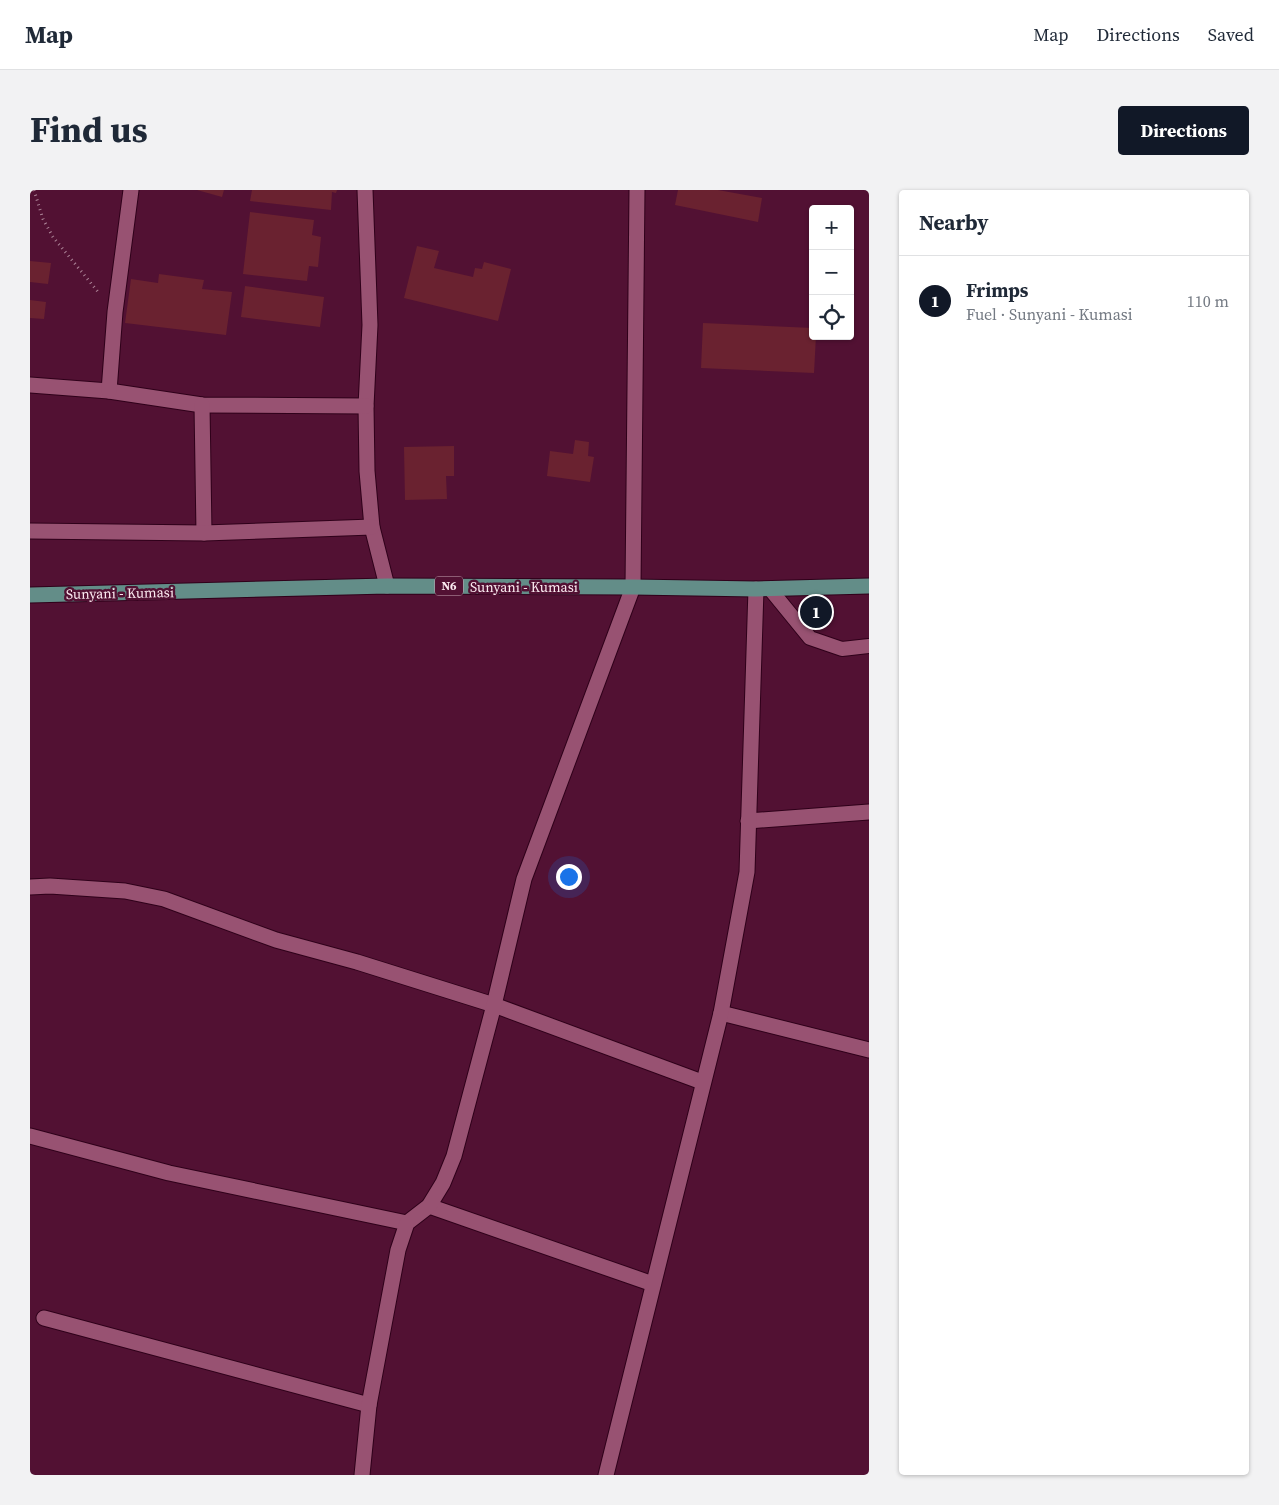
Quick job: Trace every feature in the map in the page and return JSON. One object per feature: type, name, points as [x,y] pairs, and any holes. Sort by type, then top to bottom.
[{"type":"main road","name":"Sunyani - Kumasi","points":[[30,595],[387,586],[763,589],[869,586]]},
{"type":"street","points":[[109,391],[115,312],[131,190]]},
{"type":"street","points":[[365,190],[370,324],[366,406],[367,471],[372,526],[387,586]]},
{"type":"street","points":[[362,1475],[369,1405],[398,1250],[407,1223],[429,1206],[443,1182],[454,1156],[494,1005],[524,879],[633,587],[637,190]]},
{"type":"street","points":[[30,385],[109,391],[202,405],[366,406]]},
{"type":"street","points":[[202,405],[204,533]]},
{"type":"street","points":[[30,531],[204,533],[372,526]]},
{"type":"street","points":[[606,1475],[702,1082],[721,1013],[747,872],[748,821],[763,589]]},
{"type":"street","points":[[748,821],[869,812]]},
{"type":"street","points":[[30,887],[50,886],[125,891],[164,899],[276,940],[357,962],[494,1005],[702,1082]]},
{"type":"street","points":[[721,1013],[869,1050]]},
{"type":"street","points":[[30,1136],[169,1172],[407,1223]]},
{"type":"street","points":[[429,1206],[653,1284]]},
{"type":"street","points":[[44,1318],[369,1405]]},
{"type":"lane","points":[[763,589],[810,638],[842,649],[869,646]]},
{"type":"path","points":[[34,190],[43,219],[53,237],[115,312]]},
{"type":"building","points":[[197,190],[224,190],[222,197]]},
{"type":"building","points":[[252,190],[337,190],[336,193],[332,192],[331,210],[250,201]]},
{"type":"building","points":[[678,190],[718,190],[762,198],[758,222],[675,205]]},
{"type":"building","points":[[250,212],[314,220],[312,235],[321,237],[318,267],[309,266],[307,281],[243,274]]},
{"type":"building","points":[[417,246],[439,251],[434,268],[473,277],[475,268],[482,269],[484,262],[511,269],[498,321],[404,298]]},
{"type":"building","points":[[30,261],[51,263],[48,284],[30,282]]},
{"type":"building","points":[[159,274],[204,280],[202,289],[232,292],[226,335],[125,323],[131,279],[158,283]]},
{"type":"building","points":[[245,286],[324,297],[320,327],[241,317]]},
{"type":"building","points":[[30,300],[46,302],[44,319],[30,318]]},
{"type":"building","points":[[703,323],[809,328],[809,340],[816,340],[814,373],[701,368]]},
{"type":"building","points":[[575,440],[589,442],[588,456],[594,457],[590,482],[547,476],[550,451],[573,454]]},
{"type":"building","points":[[454,446],[454,476],[446,476],[447,499],[405,500],[404,447]]},
{"type":"place","name":"Frimps","points":[[816,612]]}]
